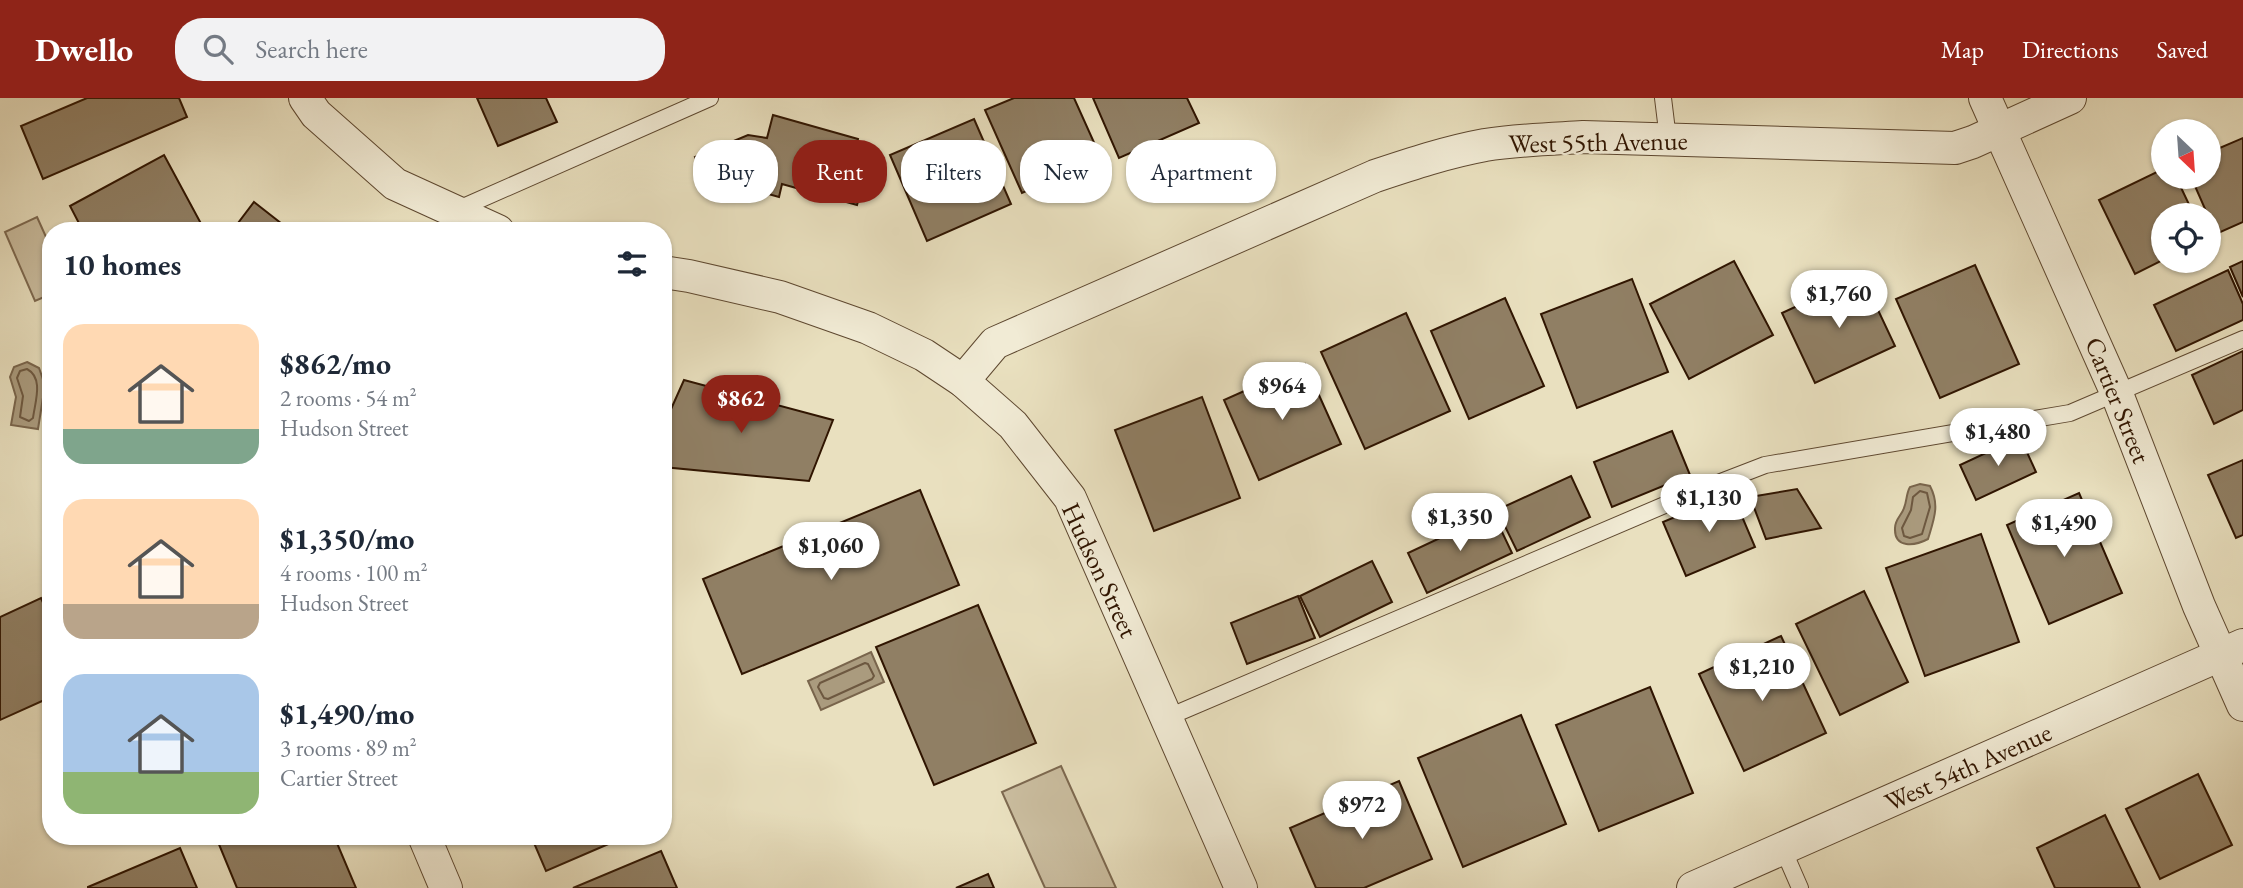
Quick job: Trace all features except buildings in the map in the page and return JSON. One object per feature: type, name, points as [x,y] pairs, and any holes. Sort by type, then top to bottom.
[{"type":"street","points":[[305,98],[316,114],[395,184],[476,222]]},
{"type":"street","name":"Cartier Street","points":[[1985,98],[2117,394],[2199,606],[2232,650],[2243,705]]},
{"type":"street","name":"West 55th Avenue","points":[[962,381],[995,343],[1375,176],[1425,159],[1484,145],[1583,137],[1955,148],[2070,98]]},
{"type":"street","name":"Hudson Street","points":[[672,274],[780,297],[868,328],[924,355],[962,381],[1013,425],[1070,498],[1241,888]]},
{"type":"street","name":"West 54th Avenue","points":[[1693,888],[2232,650]]},
{"type":"street","points":[[428,845],[446,888]]},
{"type":"lane","points":[[452,212],[710,98]]},
{"type":"lane","points":[[1663,98],[1668,139]]},
{"type":"lane","points":[[1166,719],[1695,492],[1765,465],[2070,414],[2243,339]]},
{"type":"lane","points":[[1783,849],[1800,888]]},
{"type":"shaded area","points":[[37,217],[42,228],[42,298],[35,301],[5,232]]},
{"type":"shaded area","points":[[1061,766],[1116,888],[1045,888],[1002,792]]},
{"type":"water","points":[[27,362],[39,368],[42,376],[42,404],[38,429],[11,425],[16,397],[10,377],[14,367]]},
{"type":"water","points":[[1920,484],[1930,486],[1935,499],[1934,518],[1928,539],[1912,544],[1902,543],[1896,535],[1895,525],[1906,503],[1910,487]]},
{"type":"water","points":[[871,652],[884,682],[821,710],[808,681]]}]
